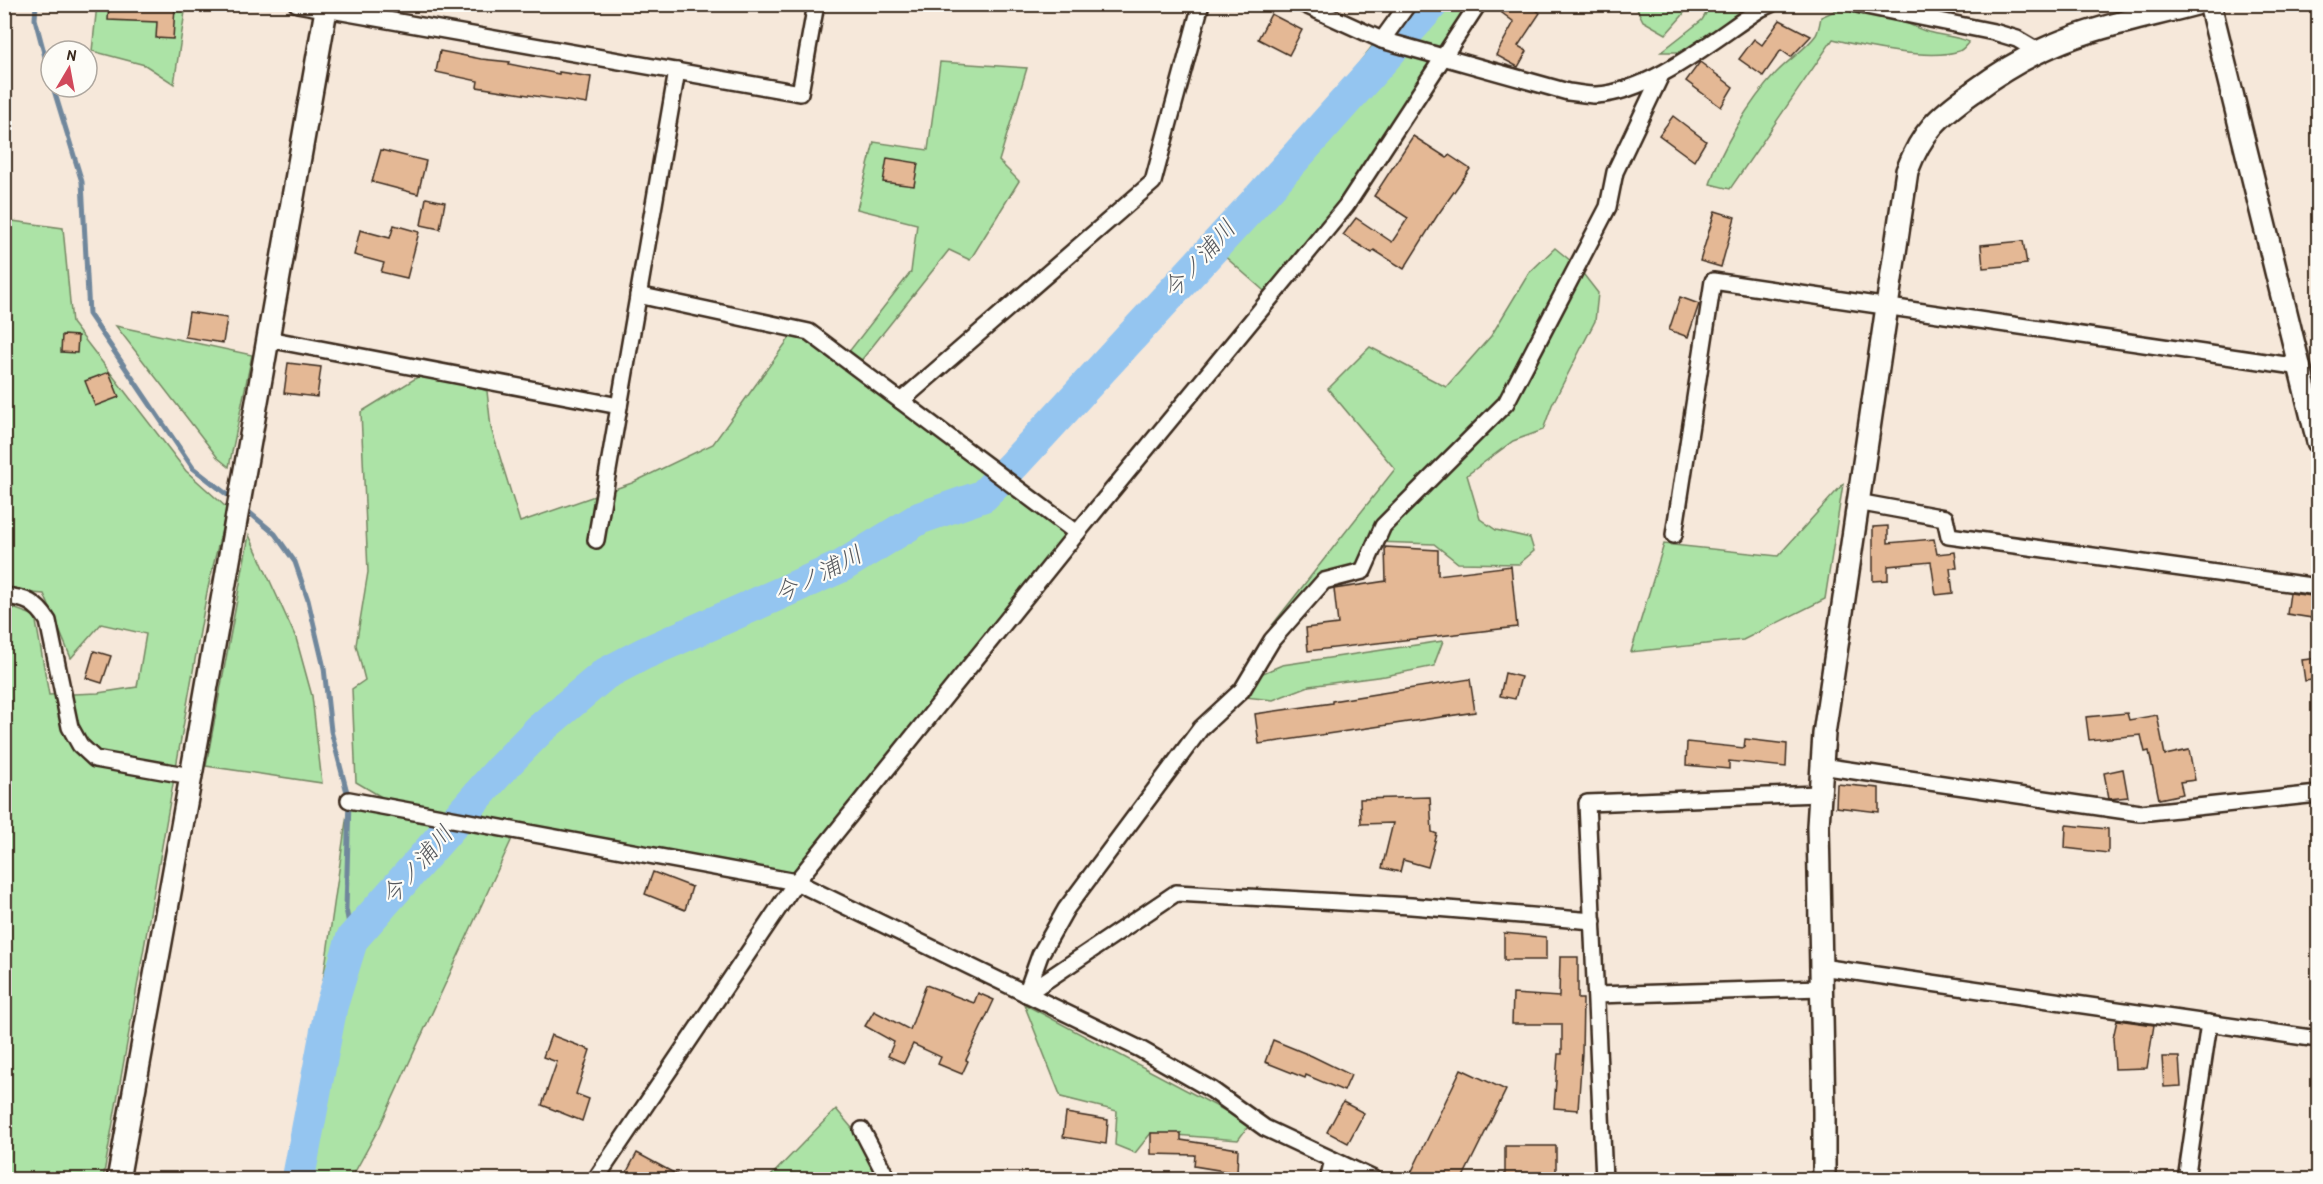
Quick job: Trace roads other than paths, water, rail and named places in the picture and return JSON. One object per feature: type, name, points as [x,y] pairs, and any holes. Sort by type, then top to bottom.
[{"type":"street","points":[[297,4],[800,93],[816,4]]},
{"type":"street","points":[[902,401],[1153,183],[1202,4]]},
{"type":"street","points":[[1303,4],[1382,40],[1568,92],[1597,94],[1625,89],[1661,75],[1771,4]]},
{"type":"street","points":[[1382,40],[1408,4]]},
{"type":"street","points":[[595,1179],[796,882],[1077,533],[1346,206],[1478,4]]},
{"type":"street","points":[[1856,4],[1994,32],[2017,39],[2039,52]]},
{"type":"street","points":[[1824,1179],[1818,826],[1821,766],[1857,502],[1907,171],[1916,146],[1931,127],[1951,107],[1999,73],[2039,52],[2098,30],[2196,4]]},
{"type":"street","points":[[2210,4],[2319,442]]},
{"type":"street","points":[[118,1179],[327,8]]},
{"type":"street","points":[[596,540],[677,71]]},
{"type":"street","points":[[1026,994],[1040,955],[1066,909],[1201,728],[1242,690],[1272,640],[1324,581],[1363,571],[1383,526],[1506,403],[1608,207],[1616,172],[1661,75]]},
{"type":"street","points":[[1674,535],[1713,281],[2300,367]]},
{"type":"street","points":[[638,295],[809,332],[1077,533]]},
{"type":"street","points":[[268,339],[619,406]]},
{"type":"street","points":[[1857,502],[1945,518],[1949,537],[2319,587]]},
{"type":"street","points":[[4,596],[22,597],[40,608],[48,621],[70,727],[80,745],[95,759],[191,776]]},
{"type":"street","points":[[1821,766],[2140,813],[2319,794]]},
{"type":"street","points":[[1604,1179],[1587,803],[1820,794]]},
{"type":"street","points":[[349,800],[796,882],[1140,1049],[1212,1090],[1265,1128],[1376,1179]]},
{"type":"street","points":[[1026,994],[1176,893],[1411,906],[1593,921]]},
{"type":"street","points":[[1821,967],[2319,1039]]},
{"type":"street","points":[[1596,995],[1822,988]]},
{"type":"street","points":[[2186,1179],[2209,1023]]},
{"type":"street","points":[[862,1130],[888,1179]]},
{"type":"street","points":[[1328,1179],[1333,1160]]},
{"type":"waterway","points":[[36,4],[35,19],[40,39]]},
{"type":"waterway","name":"今ノ浦川","points":[[298,1180],[331,1007],[352,939],[501,769],[540,729],[605,674],[643,654],[842,566],[920,518],[983,496],[1262,195],[1432,4]]},
{"type":"waterway","points":[[57,99],[82,182],[89,314],[193,468],[234,500]]},
{"type":"waterway","points":[[244,508],[275,534],[295,562],[308,600],[324,668],[331,731],[349,800],[346,909],[352,939]]}]
